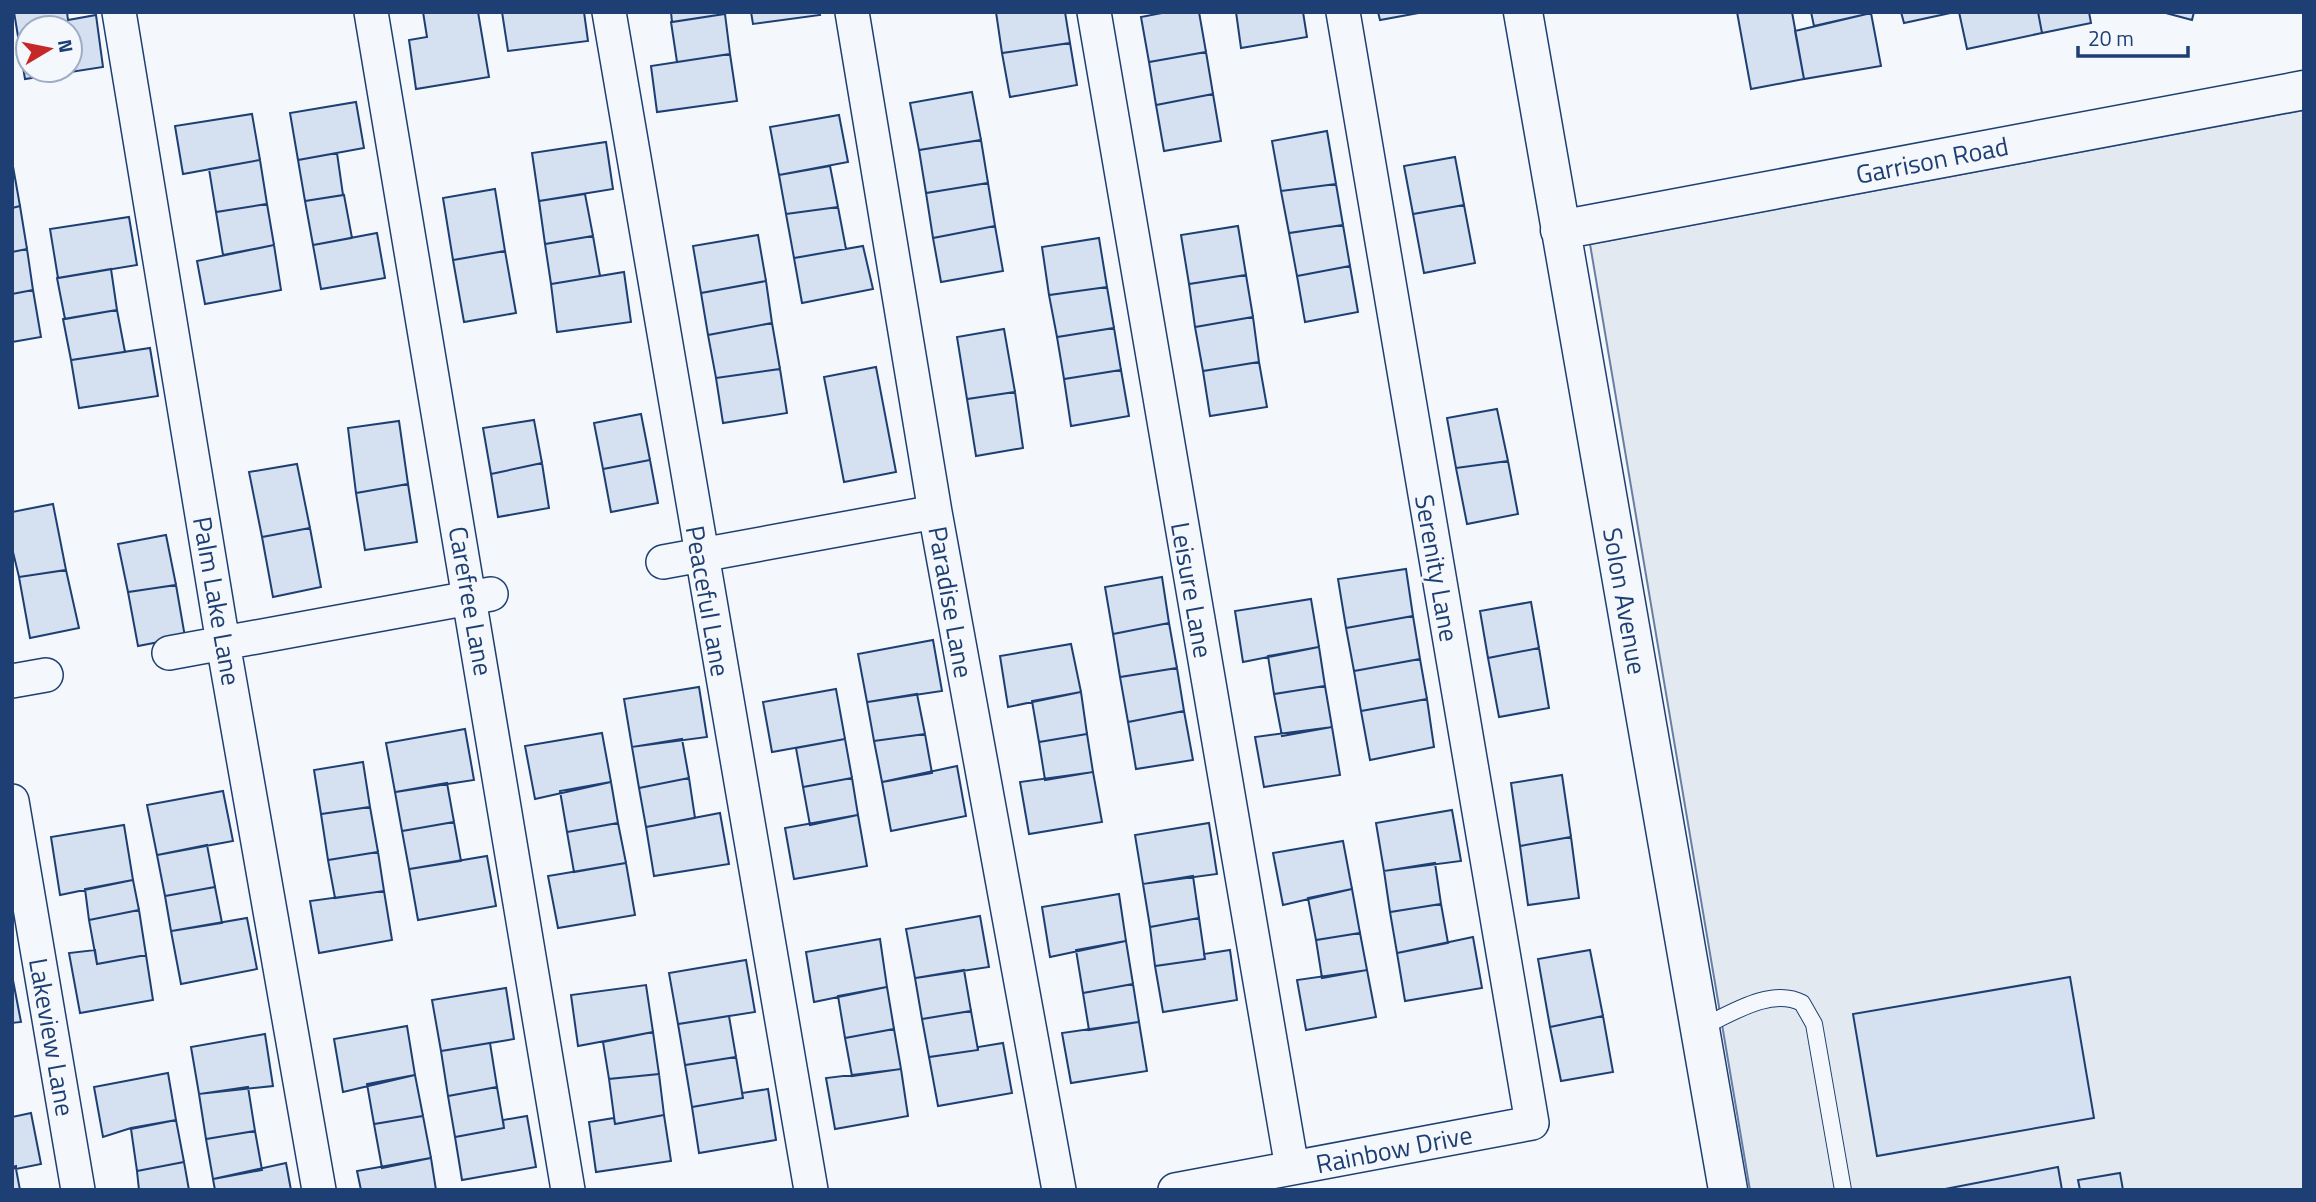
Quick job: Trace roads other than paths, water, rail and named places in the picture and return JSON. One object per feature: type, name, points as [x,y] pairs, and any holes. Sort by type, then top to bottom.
[{"type":"street","name":"Palm Lake Lane","points":[[119,12],[223,643],[319,1190]]},
{"type":"street","name":"Carefree Lane","points":[[371,12],[482,595],[568,1190]]},
{"type":"street","name":"Peaceful Lane","points":[[609,12],[700,556],[811,1190]]},
{"type":"street","name":"Paradise Lane","points":[[852,12],[935,512],[1059,1190]]},
{"type":"street","name":"Leisure Lane","points":[[1094,12],[1292,1168]]},
{"type":"street","name":"Serenity Lane","points":[[1343,12],[1532,1123]]},
{"type":"street","name":"Solon Avenue","points":[[1522,12],[1728,1190]]},
{"type":"street","name":"Garrison Road","points":[[1560,230],[2304,90]]},
{"type":"street","points":[[663,562],[935,512]]},
{"type":"street","points":[[169,653],[482,595]]},
{"type":"street","points":[[12,681],[46,675]]},
{"type":"street","name":"Lakeview Lane","points":[[12,801],[78,1190]]},
{"type":"street","name":"Rainbow Drive","points":[[1175,1190],[1532,1123]]},
{"type":"lane","points":[[1700,1028],[1760,1002],[1785,998],[1802,1003],[1814,1024],[1843,1190]]}]
